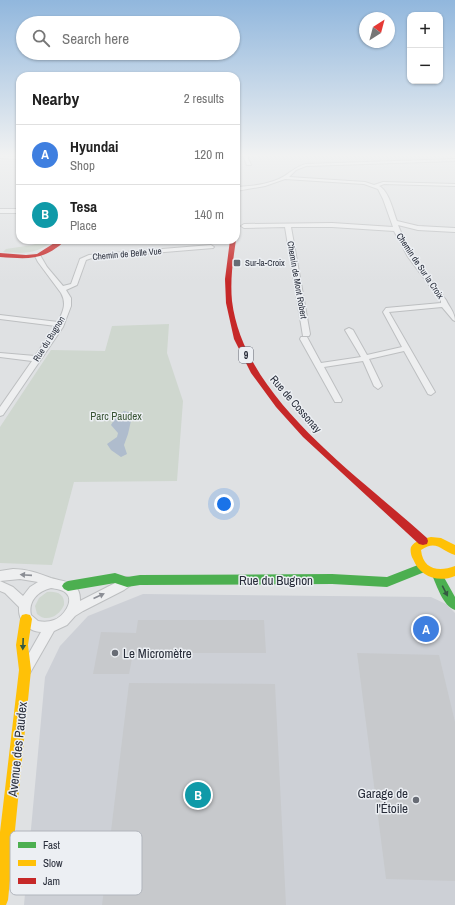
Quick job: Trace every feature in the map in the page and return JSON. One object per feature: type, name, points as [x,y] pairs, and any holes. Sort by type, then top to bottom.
[{"type":"main road","points":[[0,255],[26,257],[38,256],[57,244]]},
{"type":"main road","name":"Rue de Cossonay","points":[[232,244],[227,278],[230,313],[240,344],[258,378],[300,430],[341,468],[404,521],[423,541]]},
{"type":"main road","points":[[455,551],[446,543],[434,540],[423,541],[416,548],[416,558],[423,568],[437,575],[446,575],[455,571]]},
{"type":"main road","name":"Rue du Bugnon","points":[[68,586],[115,578],[127,582],[140,580],[332,580],[387,582],[423,568]]},
{"type":"main road","points":[[437,575],[450,600],[455,605]]},
{"type":"main road","name":"Avenue des Paudex","points":[[0,900],[15,779],[25,670],[22,645],[26,619]]},
{"type":"street","name":"Chemin de Sur la Croix","points":[[385,198],[395,229],[403,244],[444,300],[444,304],[455,319]]},
{"type":"street","points":[[0,210],[16,211]]},
{"type":"street","points":[[394,222],[418,228],[455,230]]},
{"type":"street","name":"Chemin de Mont Robert","points":[[244,226],[332,225],[395,229]]},
{"type":"street","name":"Chemin de Mont Robert","points":[[288,226],[305,336],[318,366]]},
{"type":"street","name":"Chemin de Belle Vue","points":[[62,289],[74,285],[83,259],[91,256],[211,247]]},
{"type":"street","name":"Rue du Bugnon","points":[[0,413],[60,324],[69,302],[65,293],[49,274],[38,256]]},
{"type":"street","name":"Chemin de Sur la Croix","points":[[431,392],[386,310],[444,304]]},
{"type":"street","points":[[0,317],[60,324]]},
{"type":"street","points":[[349,330],[365,358],[378,386]]},
{"type":"street","points":[[338,400],[318,366],[365,358],[406,348]]},
{"type":"street","points":[[0,355],[37,359]]},
{"type":"street","name":"Rue du Bugnon","points":[[0,576],[10,574],[36,576],[51,583],[60,583],[68,586]]},
{"type":"street","name":"Rue du Bugnon","points":[[50,627],[63,622],[72,612],[84,604],[116,590],[127,582]]},
{"type":"street","points":[[50,627],[36,626],[26,619],[24,605],[30,594],[39,587],[51,583]]},
{"type":"street","points":[[0,586],[9,590],[24,605]]},
{"type":"street","points":[[68,586],[74,593],[75,602],[72,612]]},
{"type":"street","name":"Avenue des Paudex","points":[[25,670],[50,627]]},
{"type":"shaded area","points":[[143,594],[431,597],[446,604],[455,613],[455,905],[24,905],[25,895],[142,895],[142,831],[31,831],[45,677],[60,646],[88,616]]},
{"type":"green space","points":[[49,244],[25,253],[3,252],[6,249]]},
{"type":"green space","name":"Parc Paudex","points":[[169,324],[167,353],[183,401],[177,481],[74,482],[52,565],[0,563],[0,427],[51,350],[105,351],[112,326]]},
{"type":"green space","points":[[47,592],[60,594],[63,598],[64,605],[56,615],[45,618],[37,614],[35,606],[39,598]]},
{"type":"water","points":[[124,411],[131,413],[132,416],[124,445],[127,454],[121,457],[111,450],[107,444],[117,437],[118,433],[111,425],[116,417]]},
{"type":"building","points":[[138,620],[264,620],[266,653],[133,653],[129,674],[93,674],[101,632],[136,633]]},
{"type":"building","name":"Garage de l'Étoile","points":[[357,653],[439,655],[455,722],[455,881],[386,879]]},
{"type":"building","points":[[129,683],[275,684],[286,905],[102,905],[103,895],[142,895],[142,831],[111,831]]},
{"type":"traffic: fast","points":[[68,586],[115,578],[127,582],[140,580],[332,579],[387,582],[423,568]]},
{"type":"traffic: fast","points":[[437,575],[450,600],[455,605]]},
{"type":"traffic: slow","points":[[455,551],[445,544],[436,541],[426,542],[416,548],[419,562],[428,571],[441,575],[455,571]]},
{"type":"traffic: slow","points":[[0,900],[25,670],[22,645],[26,619]]},
{"type":"traffic: jam","points":[[0,255],[26,257],[38,256],[57,244]]},
{"type":"traffic: jam","points":[[232,244],[228,279],[229,303],[238,339],[255,373],[279,405],[306,435],[423,541]]},
{"type":"place","name":"Sur-la-Croix","points":[[237,263]]},
{"type":"place","name":"Hyundai","points":[[426,629]]},
{"type":"place","name":"Le Micromètre","points":[[115,653]]},
{"type":"place","name":"Tesa","points":[[198,795]]},
{"type":"place","name":"Garage de l'Étoile","points":[[416,800]]}]
